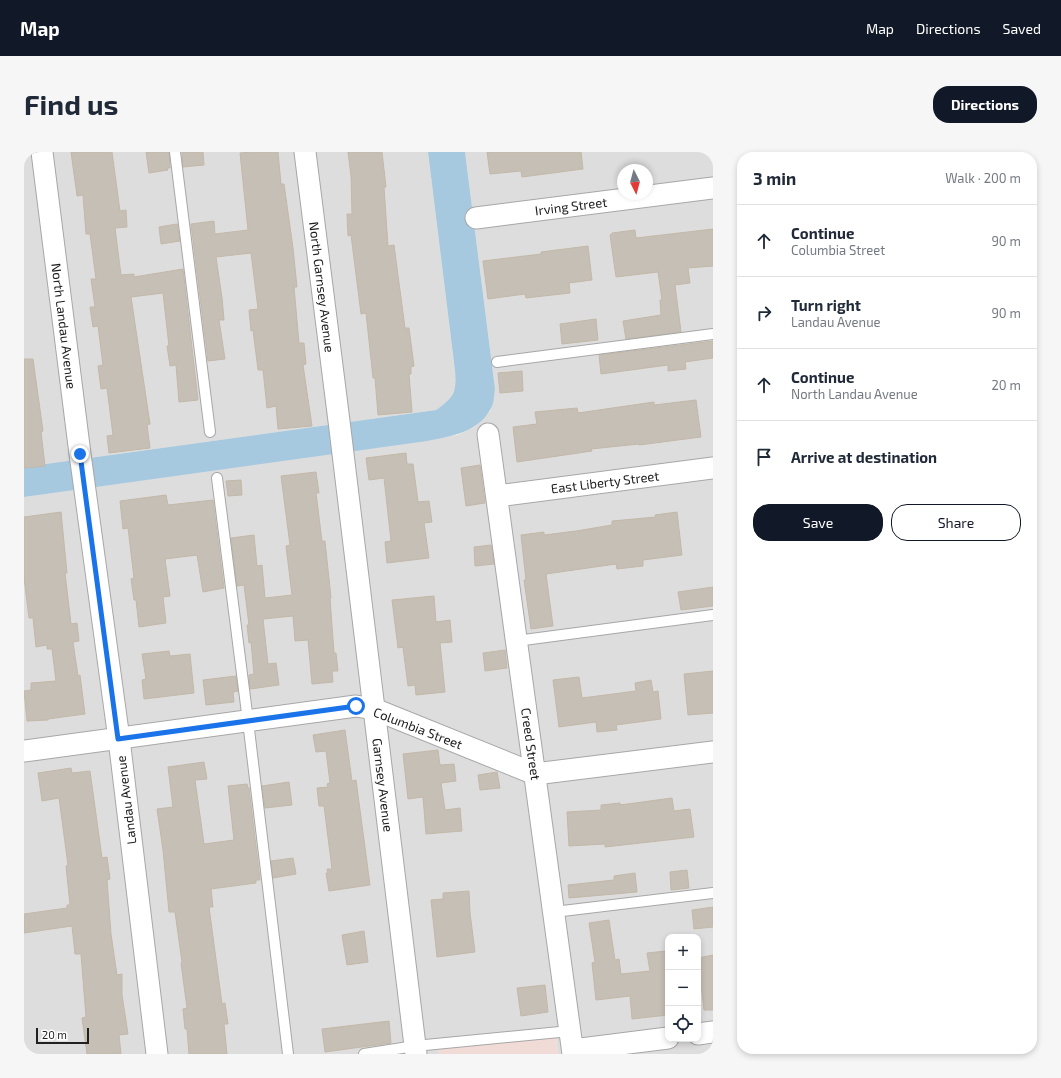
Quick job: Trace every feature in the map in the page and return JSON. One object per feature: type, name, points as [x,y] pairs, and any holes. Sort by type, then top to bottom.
[{"type":"street","name":"North Landau Avenue","points":[[42,152],[87,499]]},
{"type":"street","name":"North Garnsey Avenue","points":[[305,152],[339,421]]},
{"type":"street","name":"Irving Street","points":[[476,218],[713,188]]},
{"type":"street","name":"Garnsey Avenue","points":[[339,421],[416,1050]]},
{"type":"street","name":"Creed Street","points":[[488,434],[572,1045]]},
{"type":"street","name":"East Liberty Street","points":[[496,496],[713,468]]},
{"type":"street","name":"Landau Avenue","points":[[87,499],[157,1054]]},
{"type":"street","name":"Columbia Street","points":[[24,751],[356,706],[374,709],[535,774],[713,752]]},
{"type":"street","points":[[701,1034],[713,1032]]},
{"type":"street","points":[[572,1045],[665,1038]]},
{"type":"lane","points":[[175,152],[210,432]]},
{"type":"lane","points":[[497,362],[713,334]]},
{"type":"lane","points":[[217,478],[288,1054]]},
{"type":"lane","points":[[516,641],[713,615]]},
{"type":"lane","points":[[554,912],[713,893]]},
{"type":"lane","points":[[364,1054],[416,1050],[572,1045]]},
{"type":"shaded area","points":[[24,152],[428,152],[455,372],[456,386],[449,401],[436,410],[24,467]]},
{"type":"shaded area","points":[[465,152],[713,152],[713,1054],[558,1054],[556,1037],[438,1048],[439,1054],[24,1054],[24,497],[458,435],[476,426],[491,410],[495,389]]},
{"type":"shaded area","points":[[556,1037],[558,1054],[439,1054],[438,1048]]},
{"type":"water","points":[[428,152],[465,152],[495,389],[491,408],[485,418],[478,424],[471,429],[454,435],[427,441],[24,497],[24,467],[436,410],[446,402],[453,394],[455,385],[455,371]]},
{"type":"building","points":[[71,152],[112,152],[120,211],[126,210],[127,227],[115,228],[121,275],[134,274],[134,277],[183,269],[198,400],[179,402],[176,365],[170,366],[167,346],[169,346],[163,293],[131,297],[150,424],[147,425],[150,448],[109,453],[107,436],[113,435],[107,388],[101,389],[98,366],[103,365],[98,326],[93,327],[90,307],[95,307],[91,279],[96,279],[90,234],[86,234],[83,195],[77,196]]},
{"type":"building","points":[[146,152],[169,152],[170,168],[167,168],[168,170],[149,173]]},
{"type":"building","points":[[182,152],[203,152],[204,165],[183,167]]},
{"type":"building","points":[[278,152],[281,184],[284,184],[293,248],[297,287],[294,287],[299,343],[304,343],[306,364],[303,365],[312,426],[278,429],[276,406],[267,408],[263,370],[258,370],[253,330],[251,331],[249,310],[258,309],[251,253],[216,257],[224,320],[219,320],[225,359],[208,361],[191,224],[214,221],[215,234],[248,230],[240,153]]},
{"type":"building","points":[[348,152],[382,152],[386,187],[384,187],[388,246],[394,245],[405,328],[409,328],[414,366],[411,367],[411,374],[409,374],[412,412],[378,415],[375,378],[373,378],[366,313],[361,314],[351,235],[348,236],[347,214],[352,214],[351,176]]},
{"type":"building","points":[[487,152],[581,152],[583,169],[522,177],[521,171],[490,174]]},
{"type":"building","points":[[177,224],[180,241],[161,244],[159,227]]},
{"type":"building","points":[[713,229],[713,266],[688,268],[690,283],[675,285],[681,332],[626,339],[623,321],[661,315],[660,300],[662,300],[658,272],[616,277],[610,235],[612,233],[635,230],[636,238]]},
{"type":"building","points":[[588,246],[592,280],[569,283],[570,293],[526,298],[525,294],[488,299],[483,261],[541,254],[541,252]]},
{"type":"building","points":[[596,319],[598,340],[562,344],[560,324]]},
{"type":"building","points":[[713,341],[713,358],[685,362],[686,369],[668,371],[668,365],[601,374],[599,355]]},
{"type":"building","points":[[24,359],[33,359],[43,431],[41,432],[45,466],[24,468]]},
{"type":"building","points":[[522,371],[523,391],[500,393],[498,373]]},
{"type":"building","points":[[696,400],[701,437],[639,445],[591,449],[592,451],[517,462],[513,427],[537,424],[535,412],[577,408],[578,413],[654,402],[654,405]]},
{"type":"building","points":[[406,453],[407,464],[413,464],[418,502],[429,501],[432,522],[424,523],[429,558],[387,563],[385,542],[391,541],[384,478],[369,480],[366,458]]},
{"type":"building","points":[[480,465],[485,503],[466,506],[461,468]]},
{"type":"building","points":[[316,472],[319,493],[316,493],[322,541],[325,541],[331,598],[334,653],[336,653],[338,671],[332,671],[333,682],[312,684],[308,640],[295,641],[293,616],[263,619],[268,664],[276,663],[279,685],[250,689],[249,675],[254,674],[251,642],[249,643],[247,625],[249,625],[244,585],[237,586],[231,538],[254,535],[257,566],[262,565],[265,598],[292,595],[286,546],[290,545],[281,476]]},
{"type":"building","points":[[241,480],[242,495],[228,496],[226,481]]},
{"type":"building","points":[[166,495],[168,505],[213,500],[224,588],[203,592],[197,555],[165,559],[170,596],[163,597],[166,623],[139,627],[136,600],[134,600],[131,579],[134,578],[128,528],[123,529],[120,501]]},
{"type":"building","points":[[61,512],[67,573],[65,573],[71,624],[77,623],[79,641],[73,642],[78,676],[80,675],[85,714],[48,720],[27,721],[24,691],[31,690],[31,683],[56,681],[52,649],[47,649],[47,645],[36,647],[33,618],[29,618],[24,578],[24,517]]},
{"type":"building","points":[[677,512],[682,555],[643,560],[643,566],[617,569],[616,564],[546,574],[553,626],[531,629],[524,580],[526,580],[521,535],[544,532],[544,535],[576,531],[612,525],[612,521],[656,517],[655,515]]},
{"type":"building","points":[[491,545],[494,564],[475,566],[474,547]]},
{"type":"building","points":[[713,587],[713,606],[681,610],[678,592]]},
{"type":"building","points":[[434,596],[436,622],[450,620],[452,642],[440,643],[445,692],[416,695],[415,685],[408,686],[403,647],[398,648],[392,600]]},
{"type":"building","points":[[505,650],[507,668],[485,671],[483,653]]},
{"type":"building","points":[[169,651],[170,656],[190,654],[194,693],[144,699],[142,680],[146,679],[142,654]]},
{"type":"building","points":[[713,671],[713,713],[688,715],[684,674]]},
{"type":"building","points":[[236,676],[238,691],[233,692],[234,702],[206,705],[203,680]]},
{"type":"building","points":[[579,677],[582,698],[636,691],[635,683],[651,680],[653,692],[658,691],[661,719],[616,725],[617,730],[597,732],[596,722],[559,727],[553,680]]},
{"type":"building","points":[[345,730],[352,781],[356,780],[370,885],[329,891],[326,873],[328,873],[327,869],[332,869],[324,806],[319,806],[317,788],[328,787],[327,784],[330,783],[326,751],[316,752],[313,735]]},
{"type":"building","points":[[438,750],[440,765],[454,764],[456,781],[441,783],[445,810],[460,808],[462,831],[426,834],[423,797],[408,799],[403,754]]},
{"type":"building","points":[[204,762],[207,779],[195,780],[204,844],[234,840],[228,786],[247,784],[249,788],[260,880],[256,880],[256,883],[211,889],[213,907],[209,907],[222,1004],[225,1003],[228,1024],[224,1024],[227,1054],[189,1054],[187,1029],[185,1029],[183,1009],[187,1008],[182,962],[175,912],[169,912],[163,850],[157,809],[173,807],[168,767]]},
{"type":"building","points":[[71,768],[72,773],[90,771],[102,858],[107,857],[110,879],[107,880],[111,934],[117,975],[122,974],[122,995],[128,1034],[119,1035],[121,1054],[87,1054],[82,1018],[86,1017],[81,954],[75,954],[72,926],[24,933],[24,914],[67,908],[67,905],[70,905],[66,866],[68,865],[59,798],[42,801],[38,773]]},
{"type":"building","points":[[497,772],[500,788],[480,790],[478,775]]},
{"type":"building","points":[[289,782],[292,805],[265,808],[262,786]]},
{"type":"building","points":[[672,798],[674,811],[690,809],[694,837],[605,847],[605,844],[569,846],[567,812],[601,810],[601,805],[620,803],[620,805]]},
{"type":"building","points":[[293,858],[296,874],[273,878],[271,861]]},
{"type":"building","points":[[687,870],[689,888],[671,890],[670,872]]},
{"type":"building","points":[[635,873],[637,892],[569,898],[568,885],[614,880],[614,876]]},
{"type":"building","points":[[469,891],[475,952],[437,957],[431,900],[443,899],[443,893]]},
{"type":"building","points":[[713,907],[713,927],[694,929],[692,910]]},
{"type":"building","points":[[609,920],[615,960],[619,959],[621,974],[650,971],[647,953],[665,951],[665,1015],[632,1019],[630,996],[596,1000],[592,963],[595,962],[589,923]]},
{"type":"building","points":[[364,931],[368,962],[347,965],[342,935]]},
{"type":"building","points":[[713,955],[713,1010],[704,1010],[701,984],[701,957]]},
{"type":"building","points":[[545,985],[548,1012],[521,1016],[517,988]]},
{"type":"building","points":[[389,1021],[391,1043],[325,1052],[322,1029]]},
{"type":"route","points":[[80,454],[118,739],[356,706]]}]
